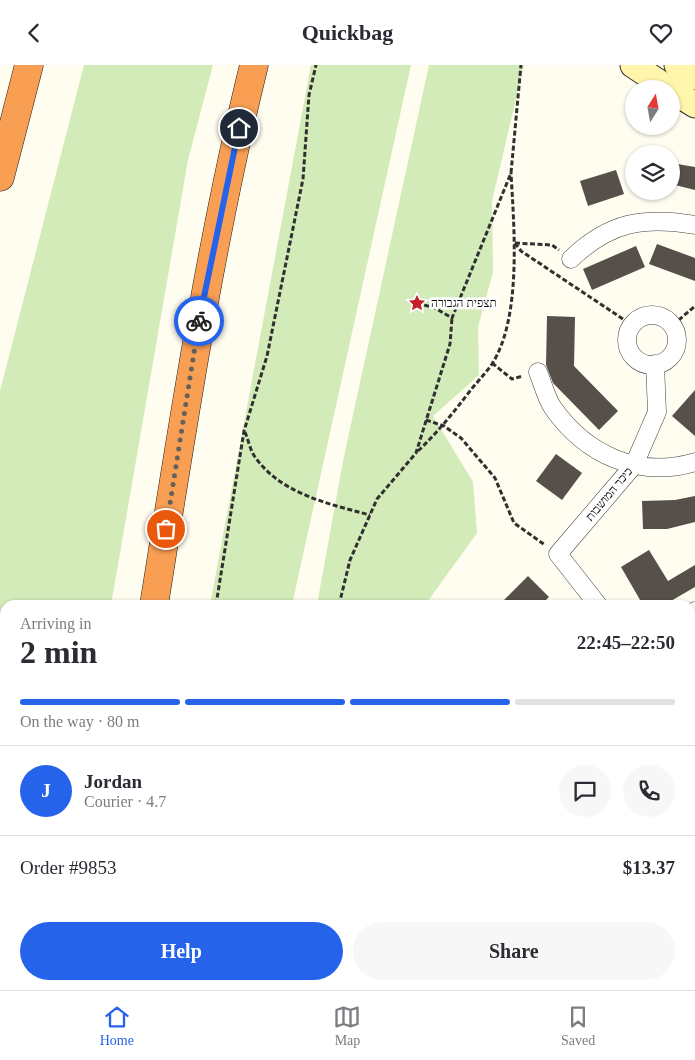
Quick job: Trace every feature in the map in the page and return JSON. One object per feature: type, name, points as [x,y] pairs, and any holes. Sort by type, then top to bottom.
[{"type":"highway","points":[[0,177],[29,65]]},
{"type":"highway","points":[[155,600],[202,307],[235,144],[254,65]]},
{"type":"street","points":[[632,65],[656,80]]},
{"type":"street","points":[[676,65],[695,77]]},
{"type":"street","points":[[680,95],[695,105]]},
{"type":"street","points":[[571,259],[588,242],[621,226],[657,220],[695,225]]},
{"type":"street","points":[[652,315],[660,316],[672,325],[677,337],[675,349],[668,359],[655,364],[640,361],[629,348],[628,340],[632,325],[638,320],[652,315]]},
{"type":"street","name":"כיכר המושבות","points":[[558,554],[634,465],[657,412],[655,364]]},
{"type":"street","points":[[538,372],[552,406],[575,435],[605,456],[634,465],[678,467],[695,462]]},
{"type":"street","points":[[558,554],[593,600]]},
{"type":"path","points":[[217,600],[244,431],[267,356],[303,179],[309,95],[316,65]]},
{"type":"path","points":[[340,600],[350,560],[377,499],[416,453],[444,426],[492,363],[506,330],[511,294],[514,243],[511,173],[521,65]]},
{"type":"path","points":[[416,453],[450,344],[452,318],[511,173]]},
{"type":"path","points":[[514,243],[552,245],[571,259]]},
{"type":"path","points":[[514,243],[521,251],[632,325]]},
{"type":"path","points":[[417,303],[435,308],[452,318]]},
{"type":"path","points":[[672,325],[695,306]]},
{"type":"path","points":[[492,363],[512,379],[538,372]]},
{"type":"path","points":[[426,420],[444,426],[461,438],[495,478],[514,523],[558,554]]},
{"type":"path","points":[[244,431],[255,456],[279,481],[314,499],[370,515]]},
{"type":"green space","points":[[84,65],[213,65],[188,160],[112,600],[0,600],[0,391]]},
{"type":"green space","points":[[311,65],[411,65],[293,600],[211,600]]},
{"type":"green space","points":[[429,65],[524,65],[492,201],[493,272],[478,327],[479,375],[433,416],[473,482],[477,533],[429,600],[318,600],[343,461]]},
{"type":"building","points":[[680,164],[695,167],[695,190],[680,186]]},
{"type":"building","points":[[616,170],[624,194],[588,206],[580,181]]},
{"type":"building","points":[[657,244],[695,258],[695,281],[649,264]]},
{"type":"building","points":[[636,246],[645,267],[592,290],[583,269]]},
{"type":"building","points":[[547,316],[575,317],[574,366],[618,411],[599,430],[553,383],[546,365]]},
{"type":"building","points":[[695,390],[695,436],[672,416]]},
{"type":"building","points":[[556,454],[582,473],[562,500],[536,481]]},
{"type":"building","points":[[695,496],[695,522],[667,529],[643,529],[642,501],[675,500]]},
{"type":"building","points":[[649,550],[668,581],[695,565],[695,587],[673,600],[640,600],[621,567]]},
{"type":"building","points":[[528,576],[549,597],[546,600],[504,600]]},
{"type":"way so far","points":[[166,529],[199,321]]},
{"type":"place","name":"תצפית הגבורה","points":[[417,303]]},
{"type":"route","points":[[199,321],[239,128]]}]
